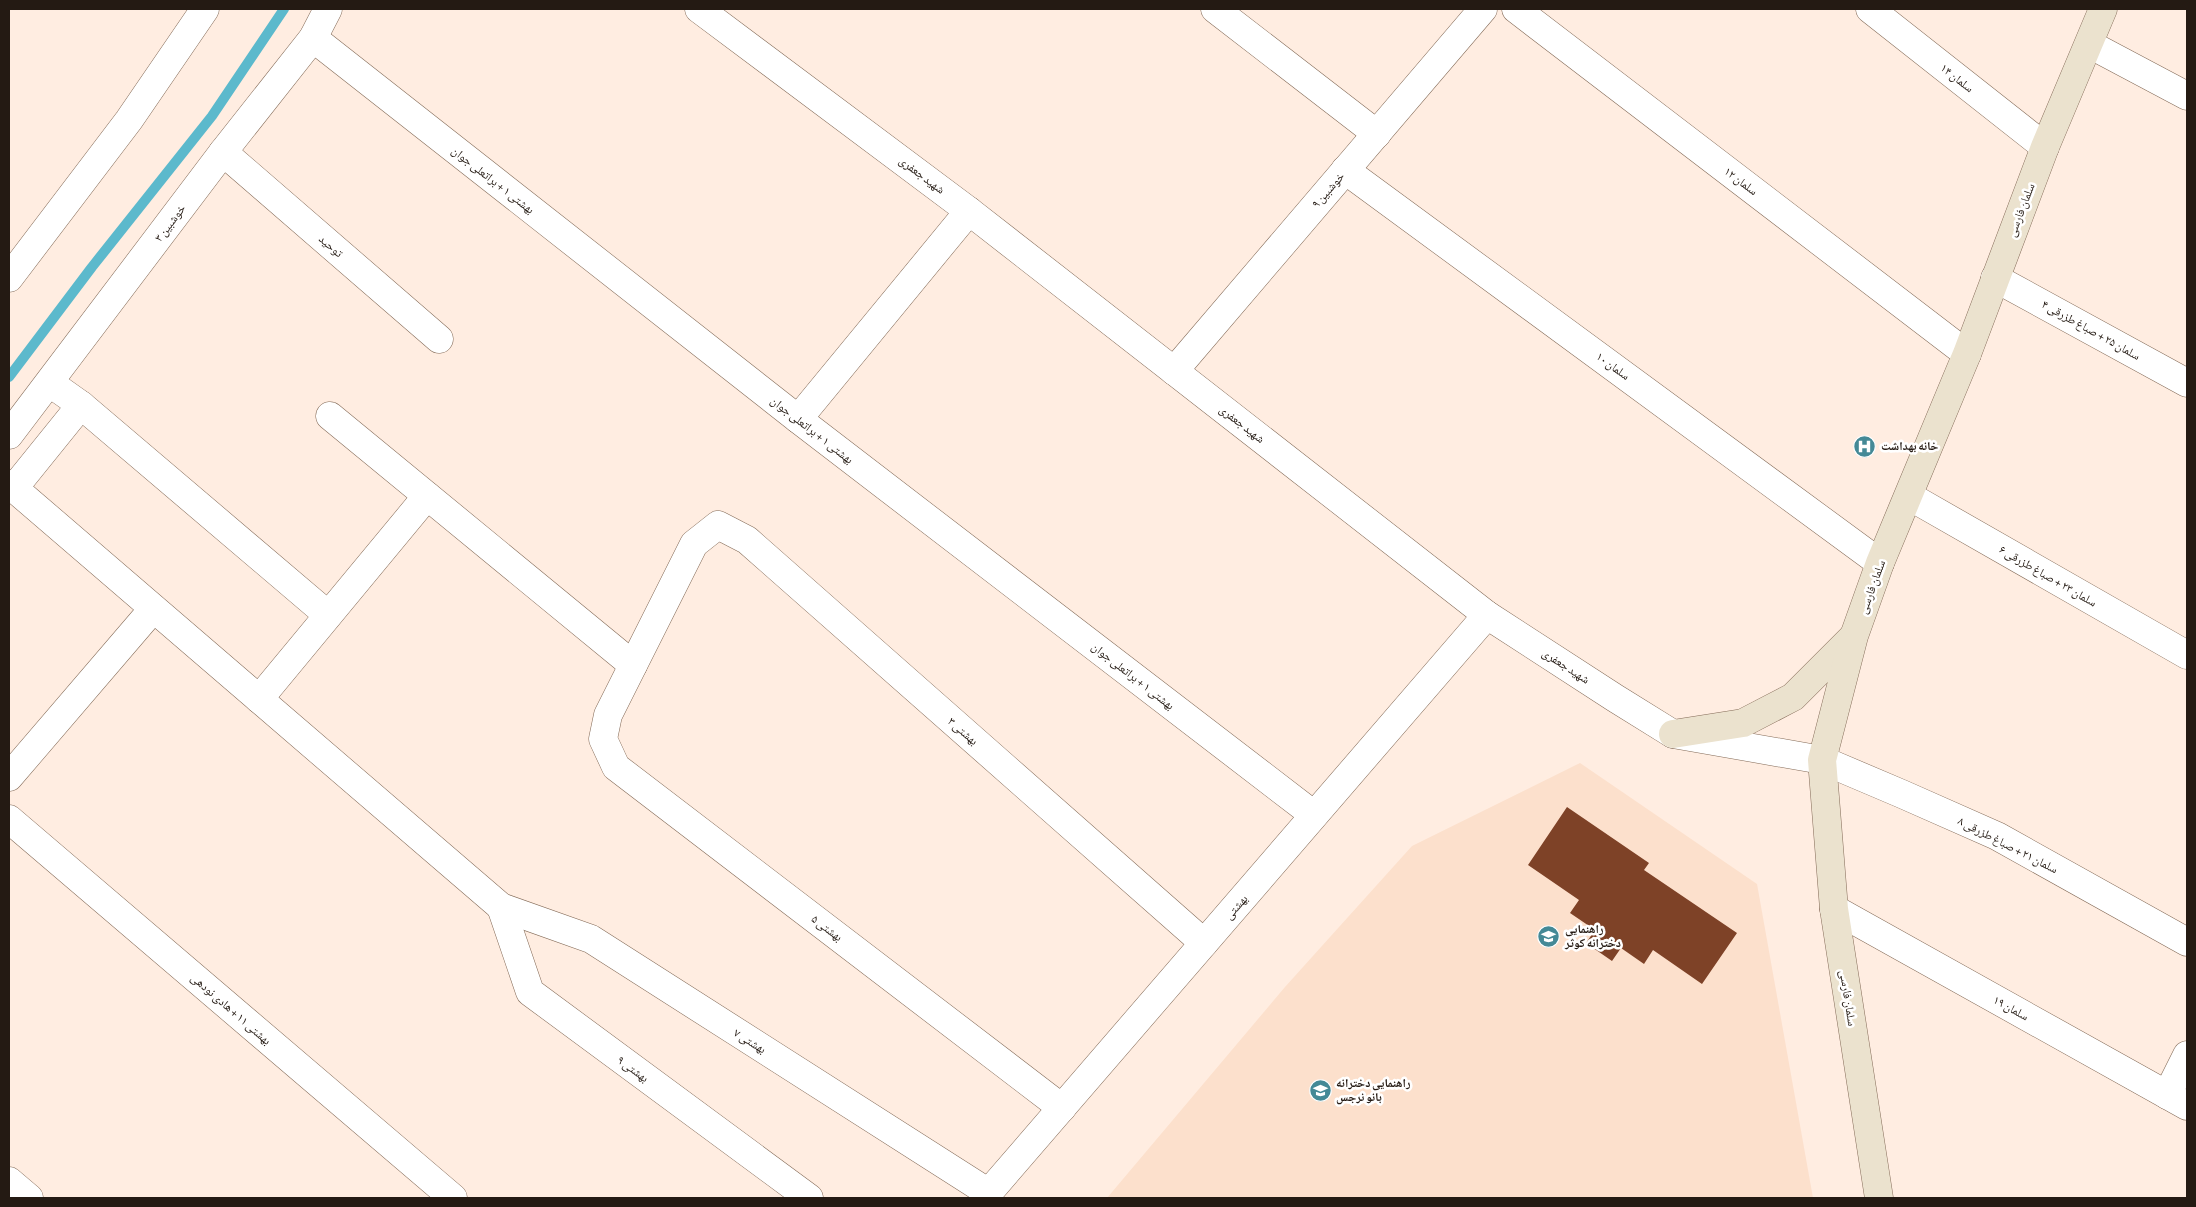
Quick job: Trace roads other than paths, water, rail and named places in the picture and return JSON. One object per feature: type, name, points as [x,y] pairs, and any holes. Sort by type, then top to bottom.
[{"type":"main road","name":"سلمان فارسی","points":[[1879,1198],[1834,909],[1822,760],[1854,636],[1880,563],[1967,354],[2045,147],[2103,9]]},
{"type":"main road","points":[[1674,734],[1743,723],[1793,697],[1854,636]]},
{"type":"street","points":[[9,278],[129,120],[205,9]]},
{"type":"street","name":"خوشبین ۳","points":[[9,435],[223,152],[313,38],[328,9]]},
{"type":"street","name":"شهید جعفری","points":[[699,9],[969,210],[1487,615],[1674,734],[1822,760]]},
{"type":"street","points":[[1215,9],[1376,134]]},
{"type":"street","name":"خوشبین ۹","points":[[1174,371],[1482,9]]},
{"type":"street","name":"سلمان ۱۲","points":[[1516,9],[1967,354]]},
{"type":"street","name":"سلمان ۱۴","points":[[1870,9],[2045,147]]},
{"type":"street","name":"بهشتی ۱ + براتعلی جوان","points":[[313,38],[798,419],[1314,816]]},
{"type":"street","points":[[2088,44],[2187,96]]},
{"type":"street","name":"توحید","points":[[223,152],[438,339]]},
{"type":"street","name":"سلمان ۱۰","points":[[1345,170],[1880,563]]},
{"type":"street","points":[[798,419],[969,210]]},
{"type":"street","name":"سلمان ۲۵ + صباغ طزرقی ۴","points":[[1995,278],[2187,383]]},
{"type":"street","points":[[50,383],[80,405],[328,615]]},
{"type":"street","points":[[80,405],[11,486],[501,908]]},
{"type":"street","points":[[330,416],[633,665]]},
{"type":"street","points":[[259,699],[427,496]]},
{"type":"street","name":"سلمان ۲۳ + صباغ طزرقی ۶","points":[[1909,496],[2187,655]]},
{"type":"street","name":"بهشتی ۳","points":[[633,665],[694,544],[718,525],[747,540],[1204,943]]},
{"type":"street","points":[[9,777],[153,609]]},
{"type":"street","name":"بهشتی","points":[[987,1196],[1487,615]]},
{"type":"street","name":"بهشتی ۵","points":[[633,665],[608,715],[603,739],[616,767],[1062,1108]]},
{"type":"street","name":"سلمان ۲۱ + صباغ طزرقی ۸","points":[[1822,760],[1997,836],[2187,942]]},
{"type":"street","name":"بهشتی ۱۱ + هادی نودهی","points":[[9,819],[452,1198]]},
{"type":"street","name":"بهشتی ۷","points":[[501,908],[591,939],[987,1196]]},
{"type":"street","name":"بهشتی ۹","points":[[501,908],[530,992],[809,1198]]},
{"type":"street","name":"سلمان ۱۹","points":[[1834,909],[2177,1100]]},
{"type":"street","points":[[2177,1100],[2187,1055]]},
{"type":"street","points":[[9,1181],[29,1198]]},
{"type":"waterway","points":[[9,377],[92,267],[212,116],[284,9]]},
{"type":"place","name":"خانه بهداشت","points":[[1865,446]]},
{"type":"place","name":"راهنمایی دخترانه کوثر","points":[[1549,936]]},
{"type":"place","name":"راهنمایی دخترانه بانو نرجس","points":[[1320,1090]]}]
